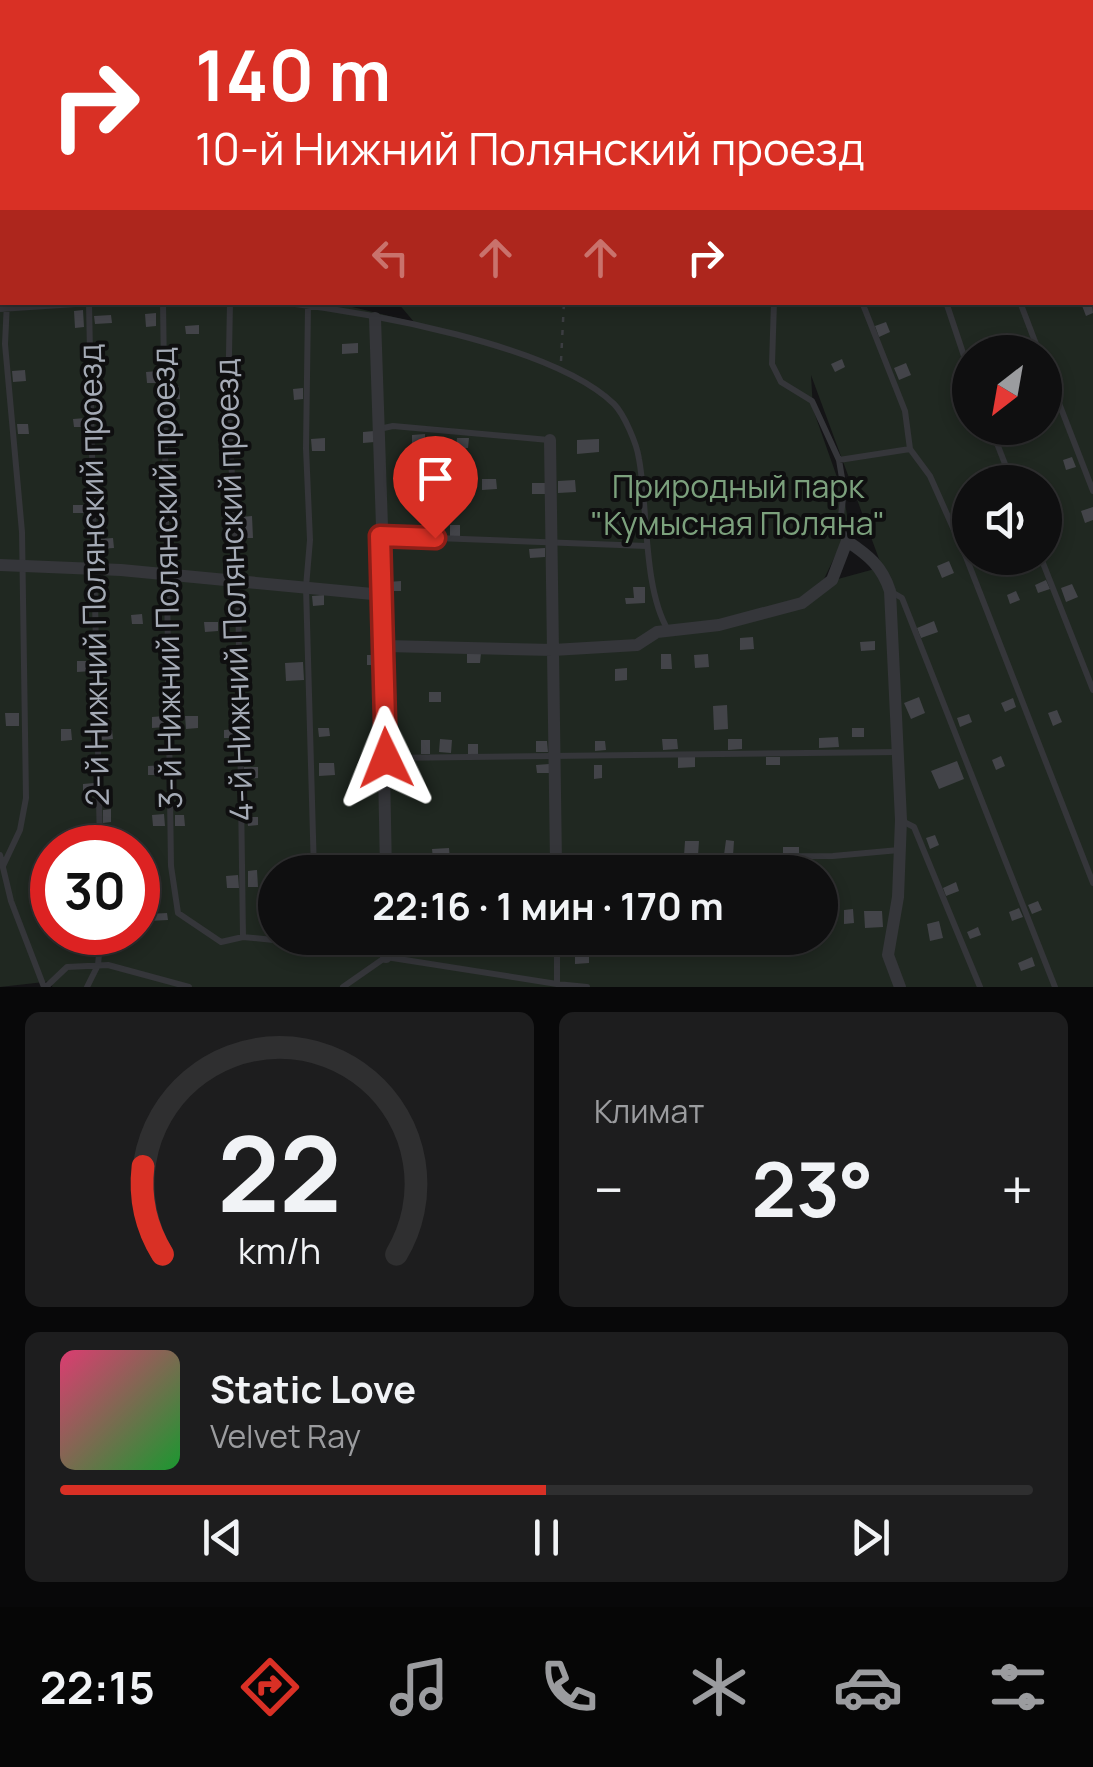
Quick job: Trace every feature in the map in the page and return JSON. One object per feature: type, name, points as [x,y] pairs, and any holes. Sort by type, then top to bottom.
[{"type":"street","points":[[375,318],[386,646],[382,664],[387,855]]},
{"type":"street","points":[[550,440],[556,855]]},
{"type":"street","points":[[386,646],[552,650],[637,644],[658,632],[719,626],[802,602],[832,580],[846,542],[884,571],[890,590],[901,820],[898,897],[888,955],[900,987]]},
{"type":"street","points":[[0,566],[238,581],[383,595]]},
{"type":"lane","points":[[2,866],[20,830],[26,798],[22,566],[5,307],[48,305]]},
{"type":"lane","name":"2-й Нижний Полянский проезд","points":[[90,305],[100,825]]},
{"type":"lane","name":"3-й Нижний Полянский проезд","points":[[163,305],[171,866],[178,912],[220,942],[243,937]]},
{"type":"lane","name":"4-й Нижний Полянский проезд","points":[[230,305],[228,406],[238,581],[243,937]]},
{"type":"lane","points":[[301,305],[375,318],[561,367],[616,405],[639,456],[646,546],[653,563],[660,616],[669,632]]},
{"type":"lane","points":[[774,305],[772,364],[781,382],[812,401],[839,460],[844,490],[840,524],[846,542]]},
{"type":"lane","points":[[863,305],[905,411],[910,449],[930,476],[966,557],[1093,883]]},
{"type":"lane","points":[[947,305],[957,335]]},
{"type":"lane","points":[[1021,305],[1033,335]]},
{"type":"lane","points":[[308,306],[306,448],[310,540],[306,587],[314,855]]},
{"type":"lane","points":[[1062,411],[1093,490]]},
{"type":"lane","points":[[380,429],[394,426],[550,440]]},
{"type":"lane","points":[[839,460],[910,449]]},
{"type":"lane","points":[[380,536],[646,546]]},
{"type":"lane","points":[[1048,575],[1093,690]]},
{"type":"lane","points":[[890,590],[902,598],[1055,987]]},
{"type":"lane","points":[[386,758],[900,752]]},
{"type":"lane","points":[[901,820],[914,826],[980,987]]},
{"type":"lane","points":[[804,855],[899,850]]},
{"type":"lane","points":[[0,854],[24,938],[45,987],[67,967],[98,965],[189,987]]},
{"type":"lane","points":[[243,937],[258,938]]},
{"type":"lane","points":[[87,987],[99,955]]},
{"type":"lane","points":[[557,955],[558,984]]},
{"type":"lane","points":[[343,987],[386,956],[587,987]]},
{"type":"path","points":[[561,367],[564,305]]},
{"type":"green space","name":"Природный парк \"Кумысная Поляна\"","points":[[0,305],[344,305],[414,322],[400,305],[1093,305],[1093,987],[52,987],[53,981],[0,987]],"holes":[[[811,375],[882,567],[816,585],[824,579],[849,527],[844,497],[813,409]]]},
{"type":"building","points":[[1082,305],[1092,305],[1093,313],[1086,316]]},
{"type":"building","points":[[83,310],[84,327],[75,328],[74,311]]},
{"type":"building","points":[[156,313],[156,326],[146,327],[145,314]]},
{"type":"building","points":[[111,315],[112,323],[95,324],[94,316]]},
{"type":"building","points":[[886,322],[890,332],[879,337],[875,326]]},
{"type":"building","points":[[199,325],[199,334],[186,334],[185,326]]},
{"type":"building","points":[[358,343],[358,353],[342,354],[342,344]]},
{"type":"building","points":[[842,359],[845,367],[835,372],[831,364]]},
{"type":"building","points":[[906,363],[911,375],[899,380],[894,368]]},
{"type":"building","points":[[25,370],[26,381],[13,382],[12,371]]},
{"type":"building","points":[[158,371],[159,383],[147,383],[146,372]]},
{"type":"building","points":[[171,386],[179,386],[180,399],[172,399]]},
{"type":"building","points":[[303,388],[303,399],[294,400],[293,389]]},
{"type":"building","points":[[86,418],[87,427],[74,427],[73,419]]},
{"type":"building","points":[[17,424],[28,424],[29,434],[18,434]]},
{"type":"building","points":[[374,431],[375,442],[363,443],[363,432]]},
{"type":"building","points":[[425,434],[425,445],[412,446],[412,435]]},
{"type":"building","points":[[325,438],[325,451],[312,451],[311,439]]},
{"type":"building","points":[[457,438],[469,438],[468,448],[456,448]]},
{"type":"building","points":[[599,439],[599,452],[577,454],[577,440]]},
{"type":"building","points":[[1072,457],[1076,467],[1066,470],[1063,460]]},
{"type":"building","points":[[482,479],[496,479],[497,489],[482,490]]},
{"type":"building","points":[[575,480],[576,492],[558,493],[558,481]]},
{"type":"building","points":[[532,483],[545,483],[545,494],[532,494]]},
{"type":"building","points":[[73,505],[85,505],[85,513],[73,513]]},
{"type":"building","points":[[1093,507],[1093,520],[1085,523],[1081,511]]},
{"type":"building","points":[[252,516],[253,538],[242,538],[241,517]]},
{"type":"building","points":[[450,525],[460,525],[460,536],[450,537]]},
{"type":"building","points":[[113,538],[114,548],[99,549],[98,539]]},
{"type":"building","points":[[545,548],[545,557],[530,558],[529,549]]},
{"type":"building","points":[[949,561],[952,574],[942,578],[937,566]]},
{"type":"building","points":[[1046,580],[1050,589],[1038,593],[1035,585]]},
{"type":"building","points":[[401,581],[401,591],[388,591],[388,582]]},
{"type":"building","points":[[1072,584],[1078,597],[1066,602],[1061,588]]},
{"type":"building","points":[[633,587],[645,587],[645,603],[626,604],[625,598],[634,598]]},
{"type":"building","points":[[1016,591],[1020,600],[1010,604],[1007,595]]},
{"type":"building","points":[[324,595],[324,605],[313,606],[312,596]]},
{"type":"building","points":[[142,614],[143,624],[132,624],[131,615]]},
{"type":"building","points":[[934,621],[938,632],[921,638],[917,628]]},
{"type":"building","points":[[204,622],[218,622],[218,631],[205,632]]},
{"type":"building","points":[[753,637],[754,649],[740,650],[740,638]]},
{"type":"building","points":[[875,641],[875,650],[861,651],[860,642]]},
{"type":"building","points":[[467,653],[481,653],[480,663],[467,663]]},
{"type":"building","points":[[661,654],[671,654],[672,669],[661,669]]},
{"type":"building","points":[[708,654],[709,667],[695,668],[694,655]]},
{"type":"building","points":[[367,655],[378,655],[378,665],[367,665]]},
{"type":"building","points":[[77,661],[91,661],[92,671],[77,672]]},
{"type":"building","points":[[303,662],[304,680],[286,681],[285,663]]},
{"type":"building","points":[[627,668],[627,680],[615,681],[615,669]]},
{"type":"building","points":[[429,692],[441,692],[441,702],[429,702]]},
{"type":"building","points":[[919,697],[925,713],[911,719],[904,703]]},
{"type":"building","points":[[1013,698],[1016,707],[1005,712],[1001,703]]},
{"type":"building","points":[[727,705],[728,729],[714,730],[713,706]]},
{"type":"building","points":[[1057,710],[1062,722],[1053,726],[1048,713]]},
{"type":"building","points":[[5,713],[19,713],[19,726],[6,726]]},
{"type":"building","points":[[969,714],[972,722],[960,727],[957,718]]},
{"type":"building","points":[[164,716],[165,727],[152,728],[152,717]]},
{"type":"building","points":[[185,716],[198,716],[198,728],[186,729]]},
{"type":"building","points":[[318,728],[329,728],[330,736],[319,737]]},
{"type":"building","points":[[852,728],[864,728],[864,737],[852,737]]},
{"type":"building","points":[[61,729],[71,729],[72,740],[61,741]]},
{"type":"building","points":[[235,729],[236,738],[224,738],[224,730]]},
{"type":"building","points":[[112,730],[113,739],[102,740],[101,731]]},
{"type":"building","points":[[838,737],[839,747],[819,748],[819,738]]},
{"type":"building","points":[[440,739],[452,740],[451,753],[439,752]]},
{"type":"building","points":[[662,739],[677,739],[678,749],[663,750]]},
{"type":"building","points":[[728,739],[742,739],[742,749],[728,750]]},
{"type":"building","points":[[421,740],[430,740],[430,754],[421,754]]},
{"type":"building","points":[[536,741],[547,741],[548,752],[536,752]]},
{"type":"building","points":[[595,741],[605,741],[606,750],[595,751]]},
{"type":"building","points":[[468,744],[478,744],[478,754],[468,754]]},
{"type":"building","points":[[1001,756],[1005,766],[996,770],[992,760]]},
{"type":"building","points":[[678,757],[695,757],[695,767],[678,768]]},
{"type":"building","points":[[766,757],[780,757],[780,765],[766,765]]},
{"type":"building","points":[[957,761],[964,779],[939,789],[931,771]]},
{"type":"building","points":[[319,763],[334,763],[335,775],[319,776]]},
{"type":"building","points":[[549,764],[549,773],[537,773],[536,765]]},
{"type":"building","points":[[163,765],[163,775],[148,775],[148,766]]},
{"type":"building","points":[[594,765],[602,765],[602,778],[594,779]]},
{"type":"building","points":[[244,767],[258,767],[258,778],[244,779]]},
{"type":"building","points":[[94,783],[95,794],[83,794],[83,784]]},
{"type":"building","points":[[111,809],[111,822],[103,823],[103,810]]},
{"type":"building","points":[[164,814],[165,826],[153,825],[152,815]]},
{"type":"building","points":[[175,815],[184,815],[185,826],[175,826]]},
{"type":"building","points":[[247,817],[258,817],[258,825],[248,826]]},
{"type":"building","points":[[935,835],[939,845],[930,849],[926,838]]},
{"type":"building","points":[[726,840],[734,841],[733,855],[724,855]]},
{"type":"building","points":[[685,841],[699,841],[698,855],[684,855]]},
{"type":"building","points":[[783,847],[799,847],[799,853],[783,853]]},
{"type":"building","points":[[449,848],[450,855],[433,855],[432,849]]},
{"type":"building","points":[[257,870],[258,887],[248,887],[248,871]]},
{"type":"building","points":[[238,875],[239,888],[227,888],[226,876]]},
{"type":"building","points":[[956,882],[959,891],[946,896],[943,888]]},
{"type":"building","points":[[1038,901],[1042,910],[1032,914],[1028,905]]},
{"type":"building","points":[[1019,908],[1023,917],[1012,921],[1009,912]]},
{"type":"building","points":[[853,909],[854,923],[844,924],[844,910]]},
{"type":"building","points":[[864,911],[882,911],[883,927],[865,928]]},
{"type":"building","points":[[939,921],[943,938],[930,941],[927,924]]},
{"type":"building","points":[[978,927],[981,935],[970,939],[967,932]]},
{"type":"building","points":[[575,955],[589,955],[589,963],[575,964]]},
{"type":"building","points":[[1032,957],[1035,966],[1021,971],[1018,963]]},
{"type":"route","points":[[386,758],[382,664],[386,646],[380,536],[435,538]]}]
